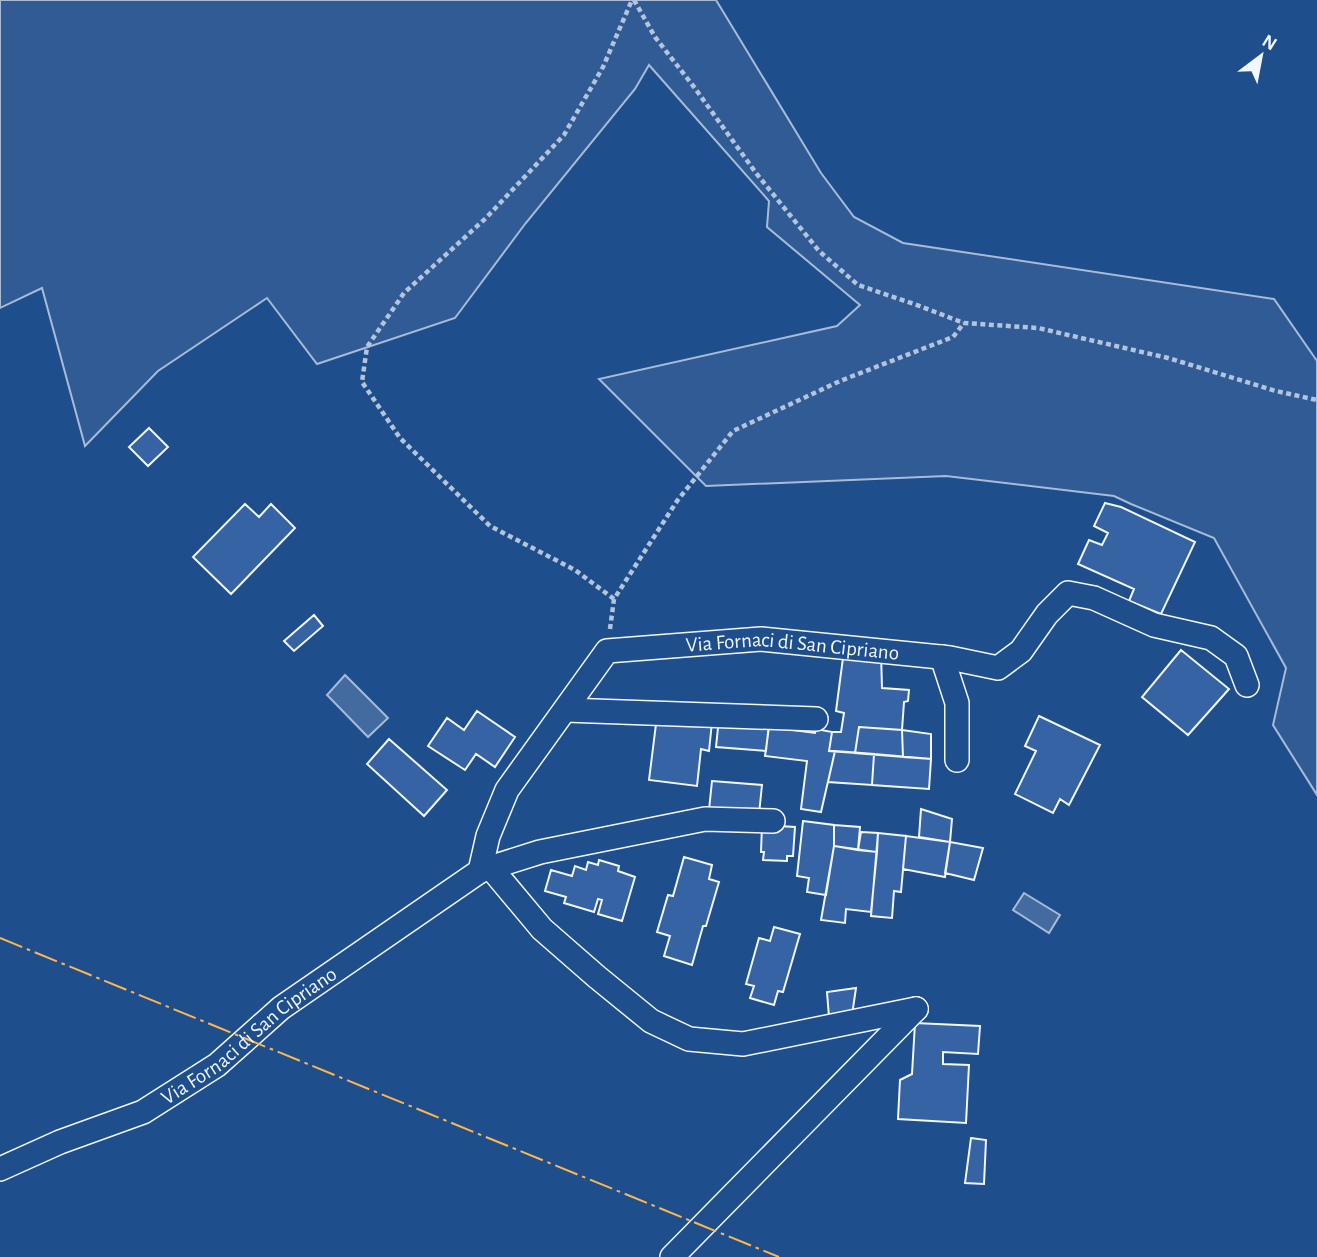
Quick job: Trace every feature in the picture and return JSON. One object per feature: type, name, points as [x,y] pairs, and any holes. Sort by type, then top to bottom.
[{"type":"street","name":"Via Fornaci di San Cipriano","points":[[607,651],[761,639],[942,657],[998,668],[1021,651],[1047,614],[1068,593],[1094,598],[1154,625],[1211,638],[1236,656],[1247,685]]},
{"type":"street","points":[[607,651],[507,790],[488,836],[485,870],[542,929],[588,970],[651,1021],[689,1039],[743,1044],[916,1009],[672,1257]]},
{"type":"street","points":[[942,657],[957,703],[957,760]]},
{"type":"street","points":[[566,710],[816,719]]},
{"type":"street","name":"Via Fornaci di San Cipriano","points":[[0,1169],[60,1142],[143,1112],[217,1065],[281,1008],[485,870],[540,852],[705,820],[773,821]]},
{"type":"path","points":[[633,0],[655,37],[741,153],[819,251],[858,285],[964,323],[1038,328],[1168,358],[1276,391],[1317,400]]},
{"type":"path","points":[[614,599],[576,570],[490,526],[400,438],[362,382],[367,347],[404,293],[486,219],[564,135],[603,67],[633,0]]},
{"type":"path","points":[[607,651],[614,599],[677,501],[733,431],[840,380],[953,337],[964,323]]},
{"type":"shaded area","points":[[0,0],[716,0],[821,173],[854,217],[903,243],[1274,299],[1317,361],[1317,795],[1273,725],[1286,668],[1214,538],[1114,496],[946,476],[706,486],[599,379],[837,326],[860,305],[767,227],[769,201],[649,65],[635,89],[525,224],[455,318],[317,364],[267,298],[158,371],[85,446],[42,288],[0,308]]},
{"type":"shaded area","points":[[345,675],[388,718],[368,737],[327,695]]},
{"type":"shaded area","points":[[1024,893],[1060,915],[1049,933],[1013,910]]},
{"type":"building","points":[[149,428],[168,447],[148,466],[129,447]]},
{"type":"building","points":[[1105,503],[1121,507],[1195,542],[1161,614],[1129,601],[1134,589],[1078,564],[1089,540],[1102,545],[1108,533],[1094,526]]},
{"type":"building","points":[[245,504],[259,517],[271,504],[295,528],[231,594],[193,557]]},
{"type":"building","points":[[314,615],[323,626],[294,651],[284,641]]},
{"type":"building","points":[[844,650],[881,653],[882,688],[909,690],[908,701],[904,702],[902,730],[859,727],[855,753],[829,751],[832,732],[841,732],[844,713],[836,711]]},
{"type":"building","points":[[1181,650],[1229,689],[1188,735],[1142,697]]},
{"type":"building","points":[[477,711],[515,737],[495,767],[476,754],[465,770],[428,746],[447,718],[464,730]]},
{"type":"building","points":[[657,716],[712,722],[709,751],[701,749],[697,786],[649,780]]},
{"type":"building","points":[[1039,716],[1100,745],[1069,805],[1060,799],[1053,813],[1015,794],[1036,751],[1025,746]]},
{"type":"building","points":[[719,718],[769,723],[766,751],[716,747]]},
{"type":"building","points":[[769,727],[815,733],[816,729],[832,732],[829,751],[835,751],[821,812],[801,809],[807,761],[765,756]]},
{"type":"building","points":[[859,727],[902,730],[903,757],[855,753]]},
{"type":"building","points":[[902,730],[931,734],[931,759],[903,757]]},
{"type":"building","points":[[389,739],[447,790],[424,816],[367,764]]},
{"type":"building","points":[[835,751],[874,754],[872,785],[828,782]]},
{"type":"building","points":[[874,754],[931,759],[929,789],[872,785]]},
{"type":"building","points":[[712,781],[762,785],[759,814],[709,810]]},
{"type":"building","points":[[921,809],[952,819],[950,842],[919,837]]},
{"type":"building","points":[[803,821],[834,825],[834,846],[826,895],[807,892],[809,878],[797,876]]},
{"type":"building","points":[[762,825],[795,827],[793,856],[787,856],[787,861],[763,860]]},
{"type":"building","points":[[834,825],[860,827],[858,850],[834,846]]},
{"type":"building","points":[[861,832],[878,833],[877,852],[858,850]]},
{"type":"building","points":[[878,833],[906,836],[901,892],[894,891],[892,918],[871,916]]},
{"type":"building","points":[[906,836],[950,842],[945,877],[903,869]]},
{"type":"building","points":[[950,842],[983,848],[974,880],[945,873]]},
{"type":"building","points":[[834,846],[877,852],[871,912],[846,909],[845,923],[821,920]]},
{"type":"building","points":[[684,857],[712,865],[709,879],[719,882],[692,965],[664,956],[670,936],[657,932],[668,895],[673,896]]},
{"type":"building","points":[[599,860],[619,866],[618,871],[635,877],[622,921],[598,914],[602,900],[598,899],[594,912],[564,903],[566,897],[545,891],[551,870],[572,876],[575,866],[586,870],[588,862],[598,865]]},
{"type":"building","points":[[774,927],[800,934],[783,992],[778,991],[774,1005],[750,998],[754,986],[746,984],[759,938],[770,941]]},
{"type":"building","points":[[856,988],[852,1015],[829,1017],[827,992]]},
{"type":"building","points":[[915,1023],[980,1026],[978,1054],[943,1052],[943,1064],[969,1065],[966,1123],[898,1119],[900,1080],[912,1074]]},
{"type":"building","points":[[971,1138],[986,1140],[984,1184],[965,1183]]},
{"type":"power","points":[[0,938],[779,1257]]}]
